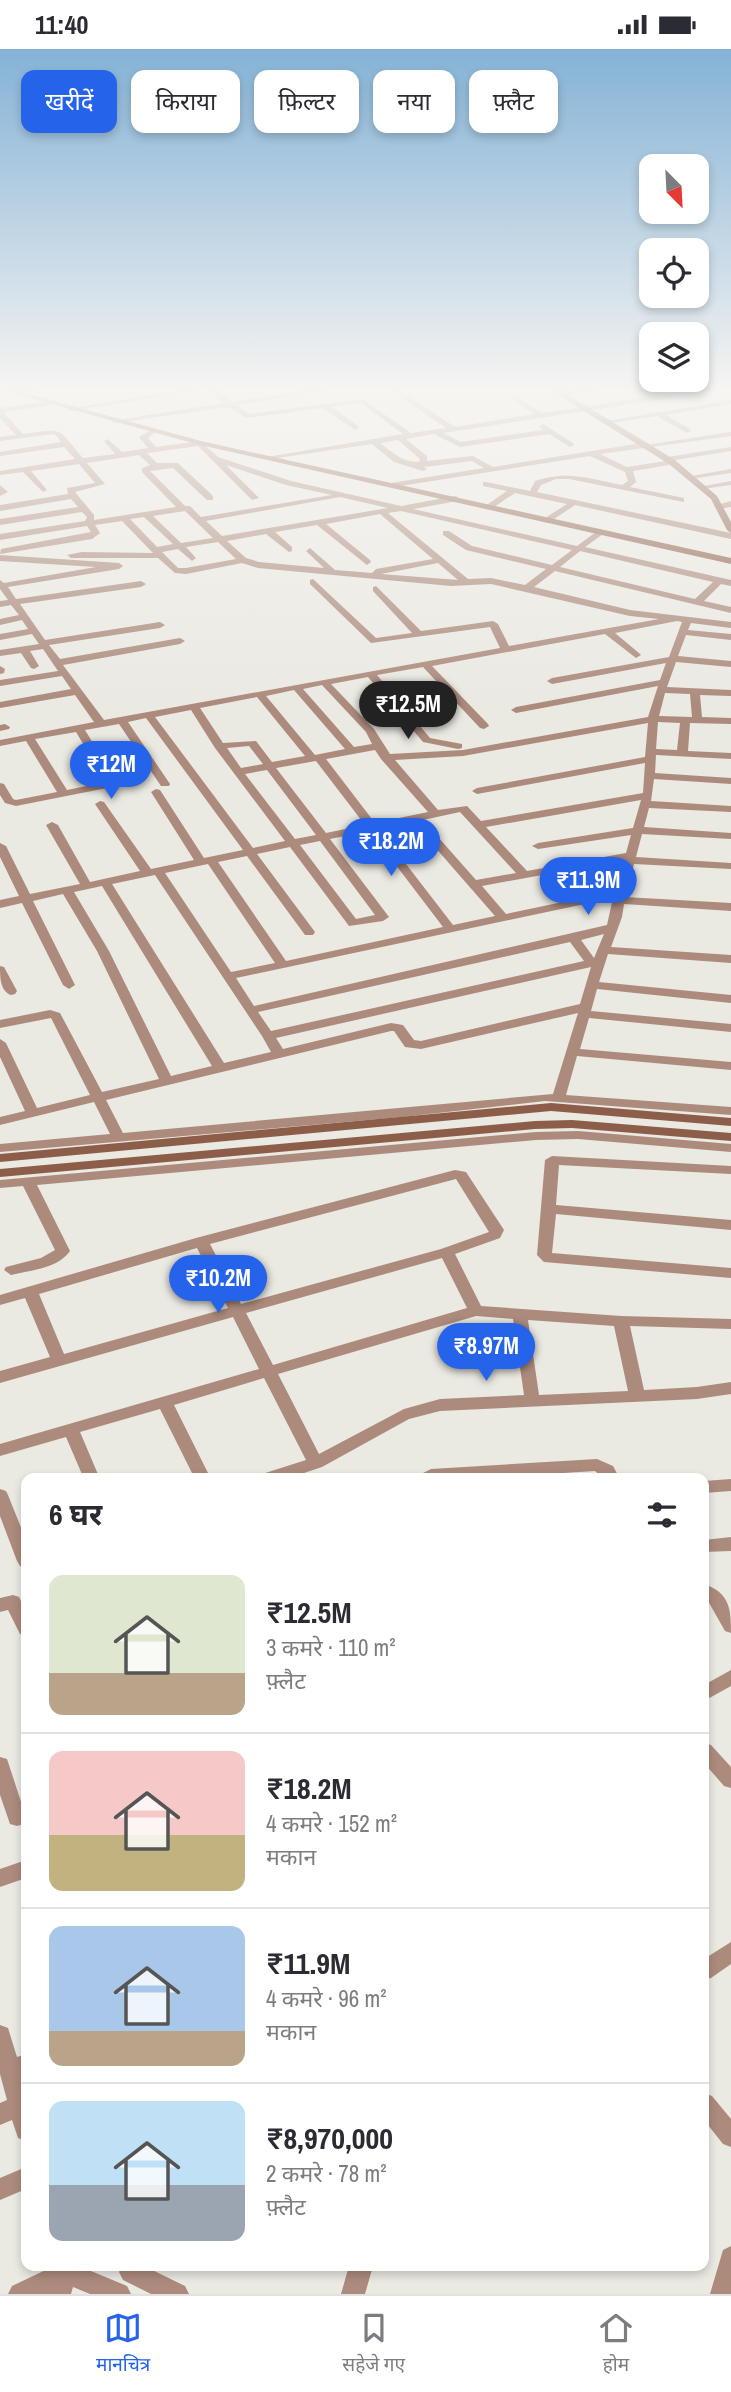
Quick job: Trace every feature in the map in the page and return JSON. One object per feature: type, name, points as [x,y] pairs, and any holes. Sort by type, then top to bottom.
[{"type":"street","points":[[171,495],[182,508]]},
{"type":"street","points":[[207,495],[210,498]]},
{"type":"street","points":[[252,495],[255,498]]},
{"type":"street","points":[[199,520],[344,495],[731,583]]},
{"type":"street","points":[[437,495],[731,561]]},
{"type":"street","points":[[488,507],[507,495]]},
{"type":"street","points":[[532,495],[731,536]]},
{"type":"street","points":[[656,495],[681,500]]},
{"type":"street","points":[[709,495],[731,530]]},
{"type":"street","points":[[0,508],[73,496],[91,517],[89,523]]},
{"type":"street","points":[[42,561],[92,553],[144,557],[179,546],[455,499]]},
{"type":"street","points":[[548,520],[572,504]]},
{"type":"street","points":[[718,506],[731,505]]},
{"type":"street","points":[[0,537],[182,508],[188,509],[243,560],[266,567],[439,582],[491,581],[630,613],[731,625]]},
{"type":"street","points":[[0,523],[85,509]]},
{"type":"street","points":[[382,512],[467,583]]},
{"type":"street","points":[[146,514],[192,558]]},
{"type":"street","points":[[123,517],[178,571],[243,560]]},
{"type":"street","points":[[0,555],[94,536],[96,533],[89,523]]},
{"type":"street","points":[[320,523],[367,562]]},
{"type":"street","points":[[28,548],[41,530]]},
{"type":"street","points":[[268,531],[289,549]]},
{"type":"street","points":[[527,588],[600,532]]},
{"type":"street","points":[[446,533],[469,548],[731,610]]},
{"type":"street","points":[[310,551],[334,573]]},
{"type":"street","points":[[0,555],[89,568],[1,585],[101,725]]},
{"type":"street","points":[[360,575],[440,559]]},
{"type":"street","points":[[417,564],[439,582]]},
{"type":"street","points":[[697,602],[720,580]]},
{"type":"street","points":[[313,582],[374,641],[493,624],[506,649]]},
{"type":"street","points":[[0,604],[141,584]]},
{"type":"street","points":[[376,589],[419,635]]},
{"type":"street","points":[[0,622],[25,617]]},
{"type":"street","points":[[0,743],[324,681],[681,619]]},
{"type":"street","points":[[559,1096],[598,958],[611,928],[639,831],[647,799],[654,719],[662,686],[674,659],[681,632],[681,619]]},
{"type":"street","points":[[0,653],[160,625]]},
{"type":"street","points":[[0,637],[35,631]]},
{"type":"street","points":[[608,632],[636,655]]},
{"type":"street","points":[[681,632],[731,637]]},
{"type":"street","points":[[56,663],[180,641]]},
{"type":"street","points":[[24,649],[34,666]]},
{"type":"street","points":[[552,681],[674,659],[731,664]]},
{"type":"street","points":[[425,664],[484,726]]},
{"type":"street","points":[[0,683],[64,673]]},
{"type":"street","points":[[370,673],[427,740],[480,750]]},
{"type":"street","points":[[324,681],[370,731],[385,757],[435,813]]},
{"type":"street","points":[[516,710],[662,686],[731,693]]},
{"type":"street","points":[[296,687],[352,751]]},
{"type":"street","points":[[0,705],[78,691]]},
{"type":"street","points":[[695,691],[697,720]]},
{"type":"street","points":[[259,694],[373,826],[451,930]]},
{"type":"street","points":[[193,706],[219,746],[238,772],[353,923],[383,917],[250,742],[219,746]]},
{"type":"street","points":[[149,715],[309,932]]},
{"type":"street","points":[[385,757],[480,750],[654,719],[731,721]]},
{"type":"street","points":[[122,720],[160,788],[206,861],[283,965]]},
{"type":"street","points":[[682,754],[685,720]]},
{"type":"street","points":[[0,786],[12,803],[113,784],[79,729]]},
{"type":"street","points":[[29,738],[64,794]]},
{"type":"street","points":[[238,772],[379,746]]},
{"type":"street","points":[[477,791],[652,756],[731,756]]},
{"type":"street","points":[[650,776],[731,781]]},
{"type":"street","points":[[479,825],[647,799],[731,809]]},
{"type":"street","points":[[100,804],[229,976],[278,1052]]},
{"type":"street","points":[[0,904],[322,835],[463,808],[523,874]]},
{"type":"street","points":[[416,818],[503,918]]},
{"type":"street","points":[[52,825],[87,887]]},
{"type":"street","points":[[538,846],[639,831],[731,836]]},
{"type":"street","points":[[0,846],[69,985]]},
{"type":"street","points":[[475,884],[632,858],[731,866]]},
{"type":"street","points":[[106,883],[219,1066]]},
{"type":"street","points":[[67,891],[103,951],[166,1079]]},
{"type":"street","points":[[229,976],[503,918],[619,897],[731,907]]},
{"type":"street","points":[[251,1010],[611,928]]},
{"type":"street","points":[[573,938],[598,958]]},
{"type":"street","points":[[268,1036],[598,958],[731,959]]},
{"type":"street","points":[[0,970],[11,991]]},
{"type":"street","points":[[592,985],[731,999]]},
{"type":"street","points":[[0,1121],[219,1066],[391,1027],[398,1028],[410,1044],[421,1045],[584,1010],[731,1028]]},
{"type":"street","points":[[0,1024],[54,1014],[119,1138]]},
{"type":"street","points":[[0,1043],[33,1113]]},
{"type":"street","points":[[571,1052],[731,1066]]},
{"type":"street","points":[[0,1148],[559,1096],[731,1111]]},
{"type":"street","points":[[0,1158],[551,1107],[731,1122]]},
{"type":"street","points":[[0,1174],[545,1124],[731,1137]]},
{"type":"street","points":[[0,1184],[536,1136],[578,1135],[731,1148]]},
{"type":"street","points":[[731,1170],[552,1160],[544,1255],[550,1259],[731,1273]]},
{"type":"street","points":[[0,1300],[201,1241],[458,1174],[497,1233],[446,1252],[0,1377]]},
{"type":"street","points":[[11,1270],[51,1259],[63,1251],[28,1182]]},
{"type":"street","points":[[549,1209],[731,1225]]},
{"type":"street","points":[[201,1241],[316,1464]]},
{"type":"street","points":[[446,1252],[476,1311]]},
{"type":"street","points":[[30,1291],[60,1362]]},
{"type":"street","points":[[0,1450],[476,1311],[621,1321],[731,1324]]},
{"type":"street","points":[[520,1314],[532,1399]]},
{"type":"street","points":[[621,1321],[638,1396]]},
{"type":"street","points":[[285,1473],[316,1464],[388,1423],[416,1411],[440,1405],[638,1396],[731,1388]]},
{"type":"street","points":[[165,1402],[200,1473]]},
{"type":"street","points":[[71,1430],[89,1473]]},
{"type":"street","points":[[464,1473],[597,1465],[609,1473]]},
{"type":"street","points":[[709,1487],[731,1486]]},
{"type":"street","points":[[0,1495],[21,1545]]},
{"type":"street","points":[[709,1546],[731,1544]]},
{"type":"street","points":[[709,1594],[714,1596],[731,1626]]},
{"type":"street","points":[[0,1605],[13,1602],[21,1617]]},
{"type":"street","points":[[709,1691],[731,1677]]},
{"type":"street","points":[[709,1756],[731,1780]]},
{"type":"street","points":[[0,1765],[17,1818]]},
{"type":"street","points":[[0,1878],[21,1871]]},
{"type":"street","points":[[709,1967],[731,1952]]},
{"type":"street","points":[[0,2035],[18,2067],[10,2110],[21,2124]]},
{"type":"street","points":[[0,2189],[21,2180]]},
{"type":"street","points":[[722,2294],[731,2258]]},
{"type":"street","points":[[20,2294],[64,2278],[120,2294],[131,2271]]},
{"type":"street","points":[[136,2271],[177,2294]]},
{"type":"street","points":[[353,2294],[360,2271]]}]
